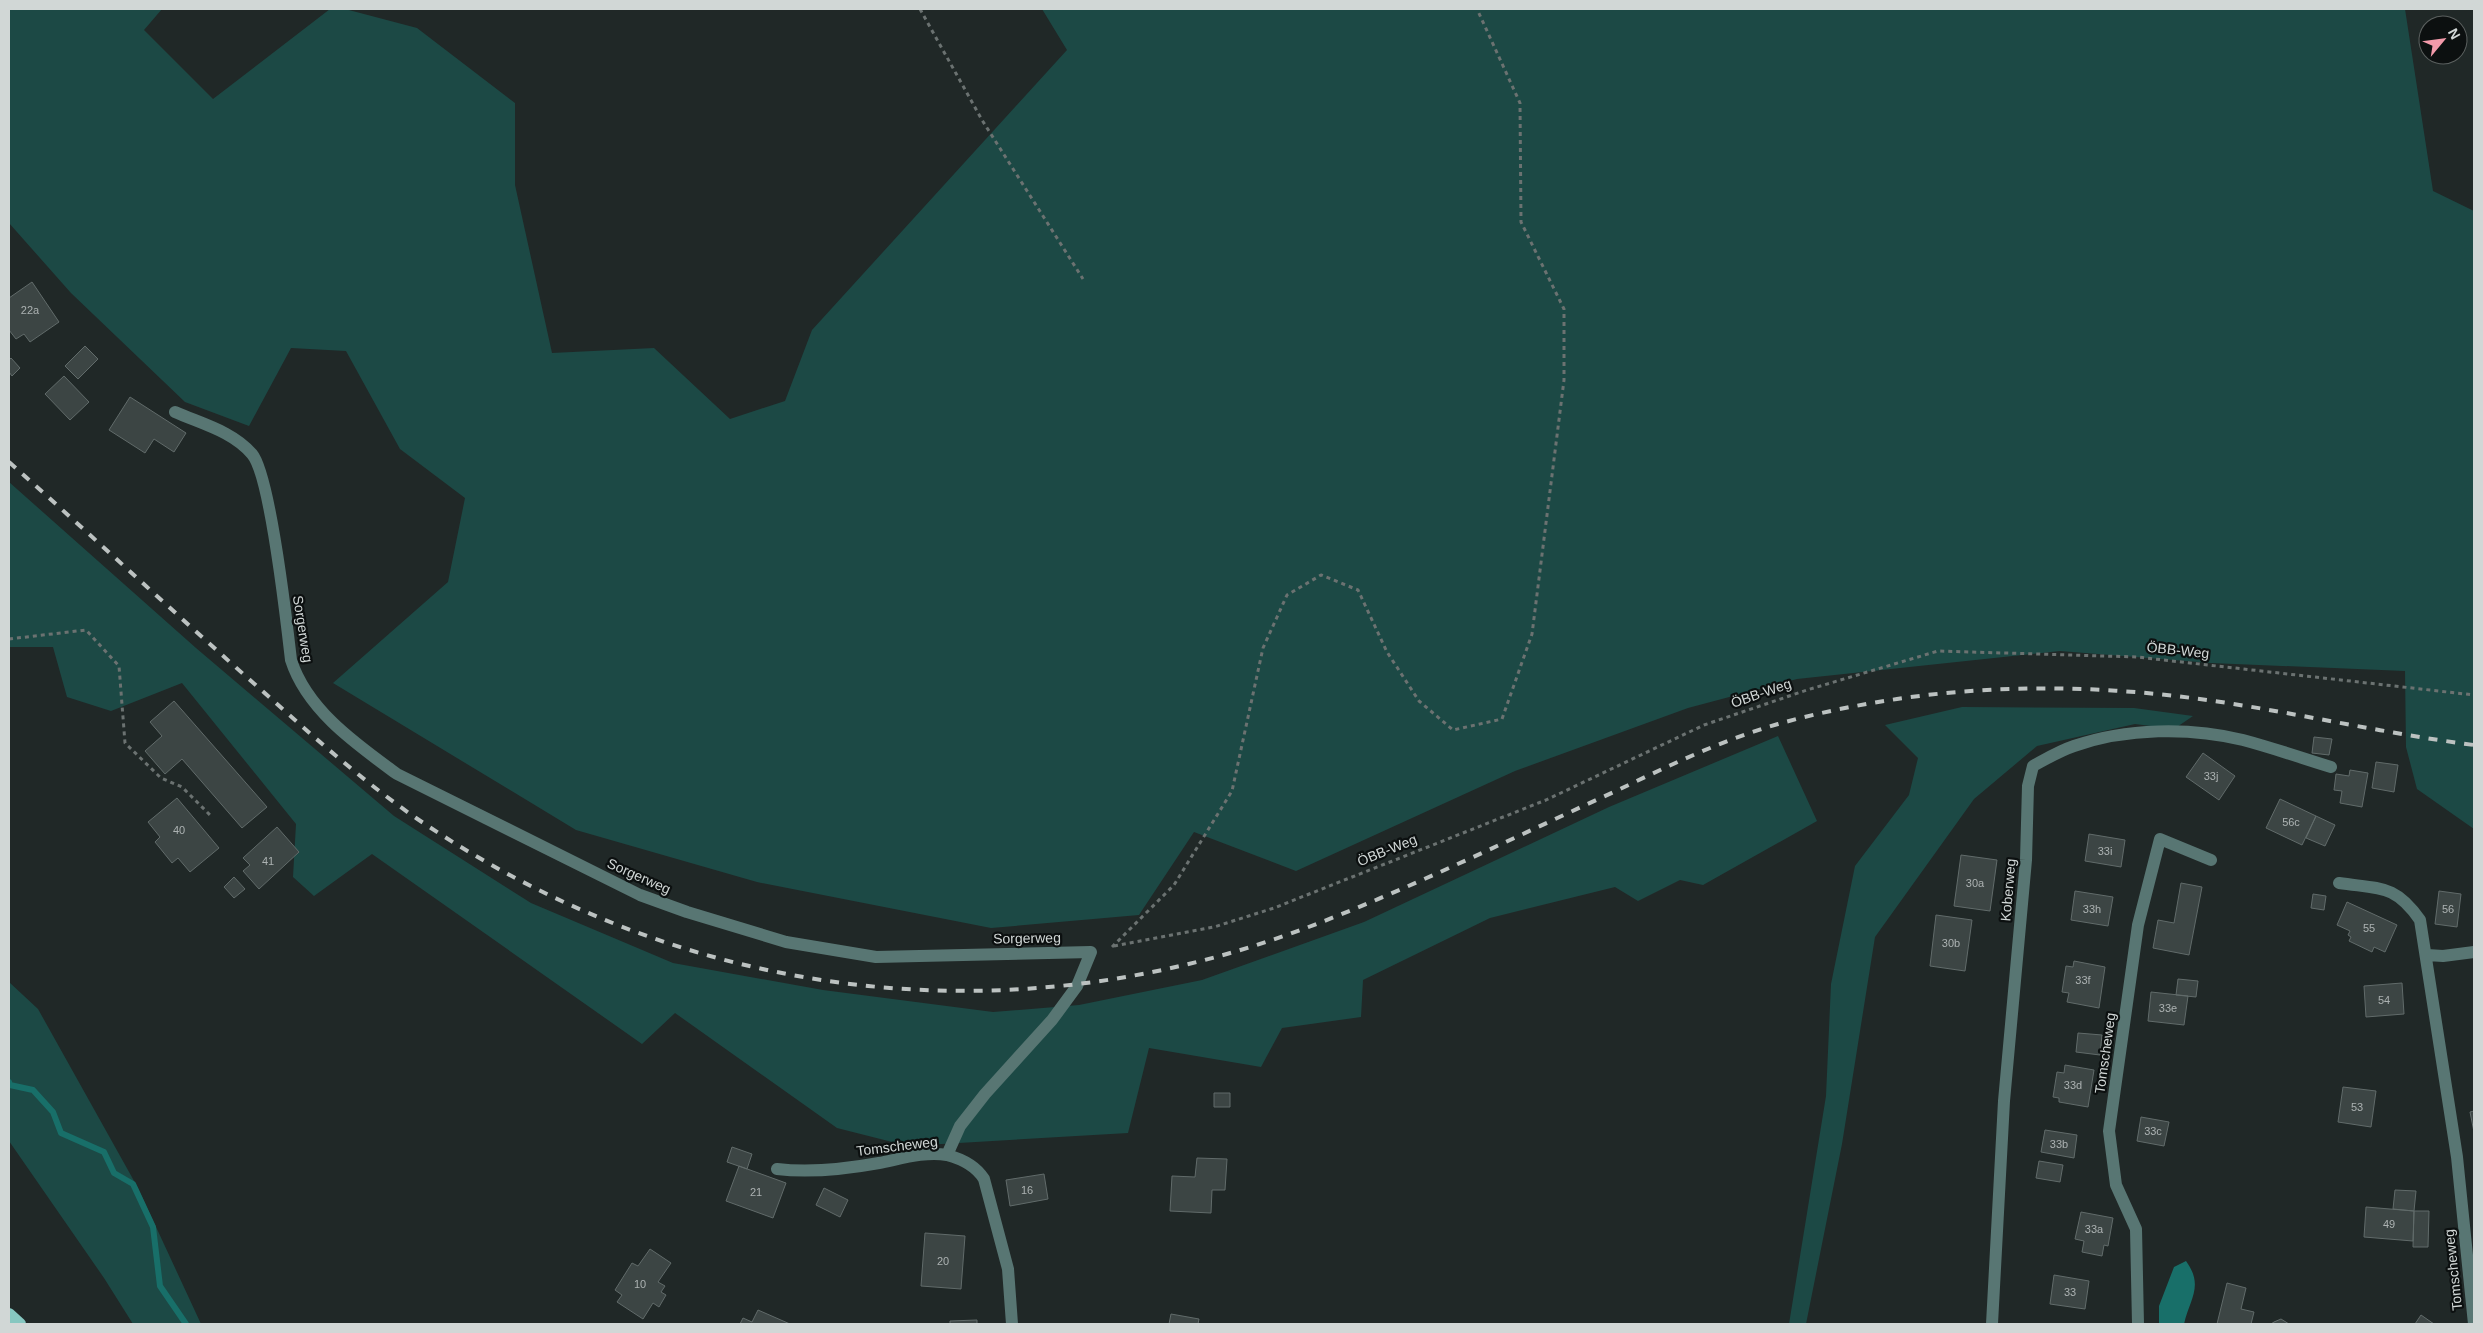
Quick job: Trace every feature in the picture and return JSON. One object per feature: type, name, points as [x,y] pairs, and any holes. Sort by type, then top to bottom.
[{"type":"main road","points":[[9,1314],[20,1324]]},
{"type":"street","name":"Sorgerweg","points":[[175,412],[233,436],[253,455],[263,480],[269,508],[291,660],[297,680],[312,701],[336,724],[367,752],[397,774],[640,894],[687,912],[786,942],[876,957],[1091,952]]},
{"type":"street","name":"Koberweg","points":[[1992,1324],[2004,1101],[2026,860],[2027,794],[2033,766],[2074,746],[2124,735],[2189,732],[2242,740],[2331,767]]},
{"type":"street","name":"Tomscheweg","points":[[2138,1324],[2136,1229],[2116,1185],[2109,1131],[2138,925],[2160,839],[2211,860]]},
{"type":"street","name":"Tomscheweg","points":[[2339,883],[2389,891],[2403,898],[2420,920],[2427,955],[2457,1157],[2474,1324]]},
{"type":"street","points":[[947,1155],[960,1126],[1052,1020],[1077,986],[1091,952]]},
{"type":"street","points":[[2427,955],[2443,956],[2474,952]]},
{"type":"street","name":"Tomscheweg","points":[[777,1168],[798,1171],[836,1168],[931,1154],[947,1155],[977,1168],[984,1179],[1008,1269],[1012,1324]]},
{"type":"path","points":[[920,9],[982,120],[1083,279]]},
{"type":"path","points":[[1112,946],[1174,885],[1232,791],[1263,648],[1287,595],[1321,575],[1358,590],[1387,652],[1419,701],[1453,730],[1502,719],[1532,634],[1564,380],[1564,309],[1521,222],[1520,103],[1476,9]]},
{"type":"path","points":[[9,639],[86,630],[118,666],[125,743],[161,778],[182,787],[212,816]]},
{"type":"path","name":"ÖBB-Weg","points":[[1091,952],[1112,946],[1214,927],[1274,908],[1546,800],[1704,725],[1807,690],[1938,651],[2137,657],[2474,695]]},
{"type":"shaded area","points":[[9,9],[162,9],[144,30],[213,99],[330,9],[345,9],[417,28],[515,103],[515,185],[552,353],[654,348],[730,419],[785,401],[812,330],[1067,50],[1042,9],[2405,9],[2433,191],[2474,211],[2474,829],[2417,789],[2406,747],[2405,671],[2211,663],[2060,651],[1797,679],[1688,708],[1515,771],[1296,871],[1194,832],[1139,915],[991,928],[757,882],[576,830],[333,683],[448,582],[465,498],[400,449],[346,351],[291,348],[249,426],[185,402],[71,293],[9,223]]},
{"type":"shaded area","points":[[9,482],[196,648],[394,816],[531,903],[673,963],[823,990],[993,1012],[1079,1005],[1202,980],[1364,922],[1609,807],[1778,736],[1817,821],[1703,885],[1680,880],[1638,901],[1615,887],[1490,918],[1363,980],[1361,1017],[1282,1028],[1261,1067],[1149,1048],[1128,1133],[908,1146],[837,1128],[675,1013],[642,1044],[372,854],[314,896],[293,877],[296,824],[182,683],[111,711],[67,697],[53,647],[9,647]]},
{"type":"shaded area","points":[[1962,707],[2134,708],[2193,716],[2174,729],[2135,724],[2037,746],[1974,799],[1875,937],[1842,1144],[1806,1324],[1789,1324],[1826,1096],[1831,984],[1855,866],[1909,795],[1918,758],[1885,725]]},
{"type":"shaded area","points":[[9,982],[38,1009],[138,1188],[201,1324],[133,1324],[104,1278],[9,1141]]},
{"type":"shaded area","points":[[2186,1261],[2194,1278],[2195,1285],[2184,1324],[2159,1324],[2159,1306],[2174,1267]]},
{"type":"building","points":[[32,282],[59,322],[30,342],[24,334],[16,339],[9,330],[9,298]]},
{"type":"building","points":[[85,346],[98,359],[78,379],[65,366]]},
{"type":"building","points":[[11,358],[20,368],[12,376],[9,372],[9,360]]},
{"type":"building","points":[[64,376],[89,402],[70,420],[45,394]]},
{"type":"building","points":[[130,397],[186,433],[174,452],[154,439],[145,453],[109,430]]},
{"type":"building","points":[[174,701],[267,807],[242,828],[182,759],[165,774],[145,751],[162,736],[150,722]]},
{"type":"building","points":[[2314,737],[2332,739],[2329,755],[2312,753]]},
{"type":"building","points":[[2203,753],[2235,776],[2219,800],[2186,777]]},
{"type":"building","points":[[2376,762],[2398,765],[2394,792],[2372,788]]},
{"type":"building","points":[[2350,770],[2368,773],[2362,807],[2340,803],[2342,791],[2334,790],[2336,774],[2349,776]]},
{"type":"building","points":[[177,798],[219,848],[190,872],[178,858],[172,863],[155,842],[160,837],[148,822]]},
{"type":"building","points":[[2280,799],[2316,816],[2302,845],[2266,828]]},
{"type":"building","points":[[2316,816],[2335,825],[2325,846],[2306,838]]},
{"type":"building","points":[[277,827],[299,852],[259,889],[243,871],[250,865],[243,858]]},
{"type":"building","points":[[2089,834],[2125,840],[2121,867],[2085,861]]},
{"type":"building","points":[[1961,855],[1997,860],[1990,911],[1954,906]]},
{"type":"building","points":[[234,877],[245,889],[234,898],[224,887]]},
{"type":"building","points":[[2181,883],[2202,887],[2189,955],[2153,948],[2158,920],[2174,923]]},
{"type":"building","points":[[2075,891],[2113,897],[2108,926],[2071,920]]},
{"type":"building","points":[[2439,891],[2461,894],[2457,927],[2435,924]]},
{"type":"building","points":[[2313,894],[2326,896],[2324,910],[2311,908]]},
{"type":"building","points":[[2347,902],[2397,925],[2385,952],[2374,947],[2372,952],[2349,941],[2351,937],[2348,935],[2350,931],[2337,925]]},
{"type":"building","points":[[1936,915],[1972,920],[1965,971],[1930,966]]},
{"type":"building","points":[[2074,961],[2105,967],[2099,1008],[2067,1002],[2069,993],[2062,992],[2066,966],[2073,967]]},
{"type":"building","points":[[2178,979],[2198,981],[2196,997],[2176,995]]},
{"type":"building","points":[[2402,983],[2404,1014],[2366,1017],[2364,986]]},
{"type":"building","points":[[2151,992],[2188,996],[2184,1025],[2148,1021]]},
{"type":"building","points":[[2078,1033],[2102,1035],[2100,1055],[2076,1052]]},
{"type":"building","points":[[2065,1065],[2094,1070],[2088,1107],[2059,1102],[2059,1098],[2053,1097],[2057,1072],[2064,1073]]},
{"type":"building","points":[[2343,1087],[2376,1091],[2371,1127],[2338,1122]]},
{"type":"building","points":[[1214,1093],[1230,1093],[1230,1107],[1214,1107]]},
{"type":"building","points":[[2474,1111],[2474,1132],[2470,1112]]},
{"type":"building","points":[[2141,1117],[2169,1122],[2164,1146],[2137,1141]]},
{"type":"building","points":[[2045,1130],[2077,1135],[2074,1158],[2041,1152]]},
{"type":"building","points":[[732,1147],[752,1154],[747,1169],[727,1162]]},
{"type":"building","points":[[1197,1158],[1227,1159],[1225,1190],[1212,1190],[1211,1213],[1170,1211],[1172,1176],[1195,1177]]},
{"type":"building","points":[[2039,1161],[2063,1165],[2060,1182],[2036,1178]]},
{"type":"building","points":[[739,1166],[786,1183],[773,1218],[726,1201]]},
{"type":"building","points":[[1044,1174],[1048,1199],[1010,1206],[1006,1180]]},
{"type":"building","points":[[824,1188],[848,1200],[840,1217],[816,1205]]},
{"type":"building","points":[[2395,1190],[2416,1191],[2414,1211],[2393,1209]]},
{"type":"building","points":[[2366,1207],[2414,1211],[2413,1241],[2364,1237]]},
{"type":"building","points":[[2414,1211],[2429,1211],[2428,1247],[2413,1247]]},
{"type":"building","points":[[2081,1212],[2113,1218],[2108,1246],[2104,1245],[2102,1256],[2082,1252],[2084,1241],[2075,1239]]},
{"type":"building","points":[[925,1233],[965,1236],[961,1289],[921,1286]]},
{"type":"building","points":[[650,1249],[671,1263],[658,1282],[665,1286],[661,1292],[666,1295],[659,1307],[653,1303],[643,1319],[617,1302],[622,1295],[615,1290],[632,1263],[638,1266]]},
{"type":"building","points":[[2054,1275],[2089,1281],[2085,1309],[2050,1304]]},
{"type":"building","points":[[2227,1283],[2246,1288],[2241,1309],[2254,1312],[2251,1324],[2217,1324]]},
{"type":"building","points":[[758,1310],[790,1324],[740,1324],[743,1318],[752,1322]]},
{"type":"building","points":[[1171,1314],[1199,1319],[1198,1324],[1169,1324]]},
{"type":"building","points":[[2421,1315],[2434,1324],[2415,1324]]},
{"type":"building","points":[[2281,1319],[2289,1324],[2271,1324],[2274,1322]]},
{"type":"building","points":[[977,1320],[977,1324],[950,1324],[950,1321]]},
{"type":"waterway","points":[[9,1082],[10,1085],[33,1090],[53,1112],[61,1133],[104,1152],[114,1173],[133,1184],[153,1227],[160,1286],[186,1324]]},
{"type":"railway","points":[[9,462],[311,734],[373,786],[416,818],[520,881],[629,929],[740,964],[855,984],[971,991],[1087,983],[1204,960],[1319,923],[1357,908],[1675,763],[1757,730],[1807,716],[1897,699],[1978,690],[2059,688],[2140,693],[2221,702],[2474,745]]}]
